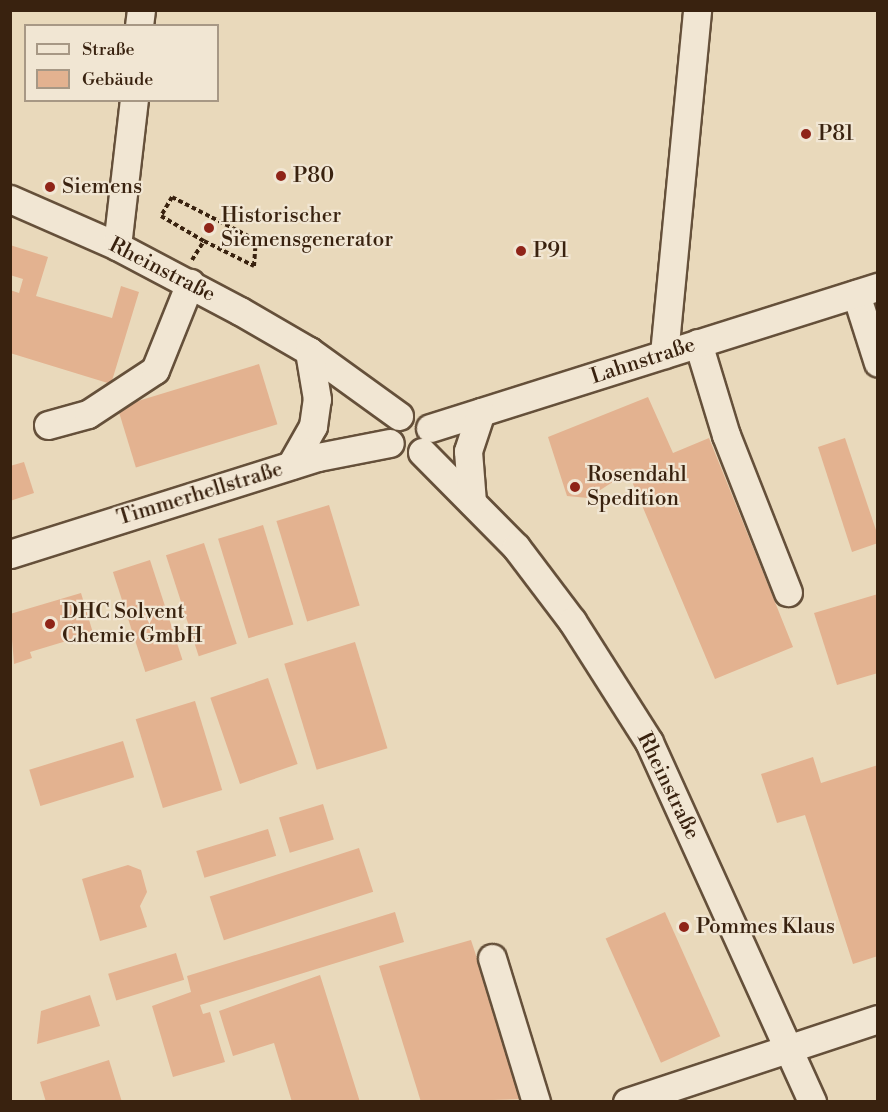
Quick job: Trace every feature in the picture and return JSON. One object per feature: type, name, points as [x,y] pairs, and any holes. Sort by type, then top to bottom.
[{"type":"street","points":[[664,354],[697,10]]},
{"type":"street","points":[[117,246],[134,102]]},
{"type":"street","name":"Rheinstraße","points":[[10,199],[117,246],[185,281],[309,351],[399,416]]},
{"type":"street","points":[[48,425],[88,414],[155,370],[185,281]]},
{"type":"street","name":"Lahnstraße","points":[[426,440],[481,412],[867,291],[878,363]]},
{"type":"street","points":[[698,343],[726,435],[788,592]]},
{"type":"street","points":[[291,465],[314,417],[317,399],[309,351]]},
{"type":"street","points":[[472,502],[468,451],[481,412]]},
{"type":"street","points":[[417,414],[426,440],[406,455],[390,443],[392,424],[399,416],[417,414]]},
{"type":"street","name":"Rheinstraße","points":[[426,440],[472,502],[516,547],[572,621],[649,742],[812,1101]]},
{"type":"street","name":"Timmerhellstraße","points":[[10,554],[291,465],[390,443]]},
{"type":"street","points":[[492,958],[536,1101]]},
{"type":"street","points":[[627,1101],[878,1019]]},
{"type":"path","points":[[172,197],[256,240],[254,266],[214,246],[204,241],[161,216],[172,197]]},
{"type":"path","points":[[185,281],[204,241]]},
{"type":"building","points":[[10,245],[48,257],[36,296],[112,318],[121,286],[139,292],[111,384],[10,353],[10,290],[19,293],[23,279],[10,275]]},
{"type":"building","points":[[259,364],[277,424],[136,468],[117,407]]},
{"type":"building","points":[[648,397],[673,453],[709,438],[793,647],[715,679],[628,472],[588,498],[567,496],[548,437]]},
{"type":"building","points":[[845,438],[878,536],[878,543],[852,552],[818,447]]},
{"type":"building","points":[[24,462],[34,493],[10,501],[10,466]]},
{"type":"building","points":[[329,505],[360,605],[307,621],[276,521]]},
{"type":"building","points":[[263,525],[293,624],[248,638],[218,539]]},
{"type":"building","points":[[204,543],[237,644],[199,656],[166,555]]},
{"type":"building","points":[[150,560],[182,660],[145,672],[113,572]]},
{"type":"building","name":"DHC Solvent Chemie GmbH","points":[[81,593],[93,633],[30,652],[32,658],[14,664],[10,614]]},
{"type":"building","points":[[878,594],[878,673],[837,685],[814,613]]},
{"type":"building","points":[[355,642],[387,748],[317,770],[284,664]]},
{"type":"building","points":[[268,678],[298,764],[240,784],[210,698]]},
{"type":"building","points":[[195,701],[222,790],[163,808],[136,719]]},
{"type":"building","points":[[123,741],[134,777],[40,806],[29,770]]},
{"type":"building","points":[[813,757],[821,783],[878,765],[878,956],[853,964],[805,815],[777,823],[761,774]]},
{"type":"building","points":[[323,804],[334,839],[290,853],[279,817]]},
{"type":"building","points":[[268,829],[276,856],[204,878],[196,851]]},
{"type":"building","points":[[359,848],[373,892],[224,940],[210,897]]},
{"type":"building","points":[[128,865],[141,870],[147,892],[140,906],[147,927],[100,941],[82,879]]},
{"type":"building","points":[[395,912],[404,942],[200,1005],[203,1014],[210,1012],[225,1062],[173,1077],[152,1006],[191,992],[187,976]]},
{"type":"building","points":[[665,912],[720,1036],[661,1063],[606,938]]},
{"type":"building","points":[[471,940],[523,1099],[421,1102],[379,966]]},
{"type":"building","points":[[176,953],[184,980],[116,1001],[108,974]]},
{"type":"building","points":[[320,975],[360,1102],[292,1102],[274,1043],[233,1056],[219,1011]]},
{"type":"building","points":[[90,995],[100,1026],[37,1044],[41,1011]]},
{"type":"building","points":[[109,1060],[122,1102],[46,1102],[40,1082]]},
{"type":"place","name":"P81","points":[[806,134]]},
{"type":"place","name":"P80","points":[[281,176]]},
{"type":"place","name":"Siemens","points":[[50,187]]},
{"type":"place","name":"Historischer Siemensgenerator","points":[[209,228]]},
{"type":"place","name":"P91","points":[[521,251]]},
{"type":"place","name":"Rosendahl Spedition","points":[[575,487]]},
{"type":"place","name":"DHC Solvent Chemie GmbH","points":[[50,624]]},
{"type":"place","name":"Pommes Klaus","points":[[684,927]]}]
